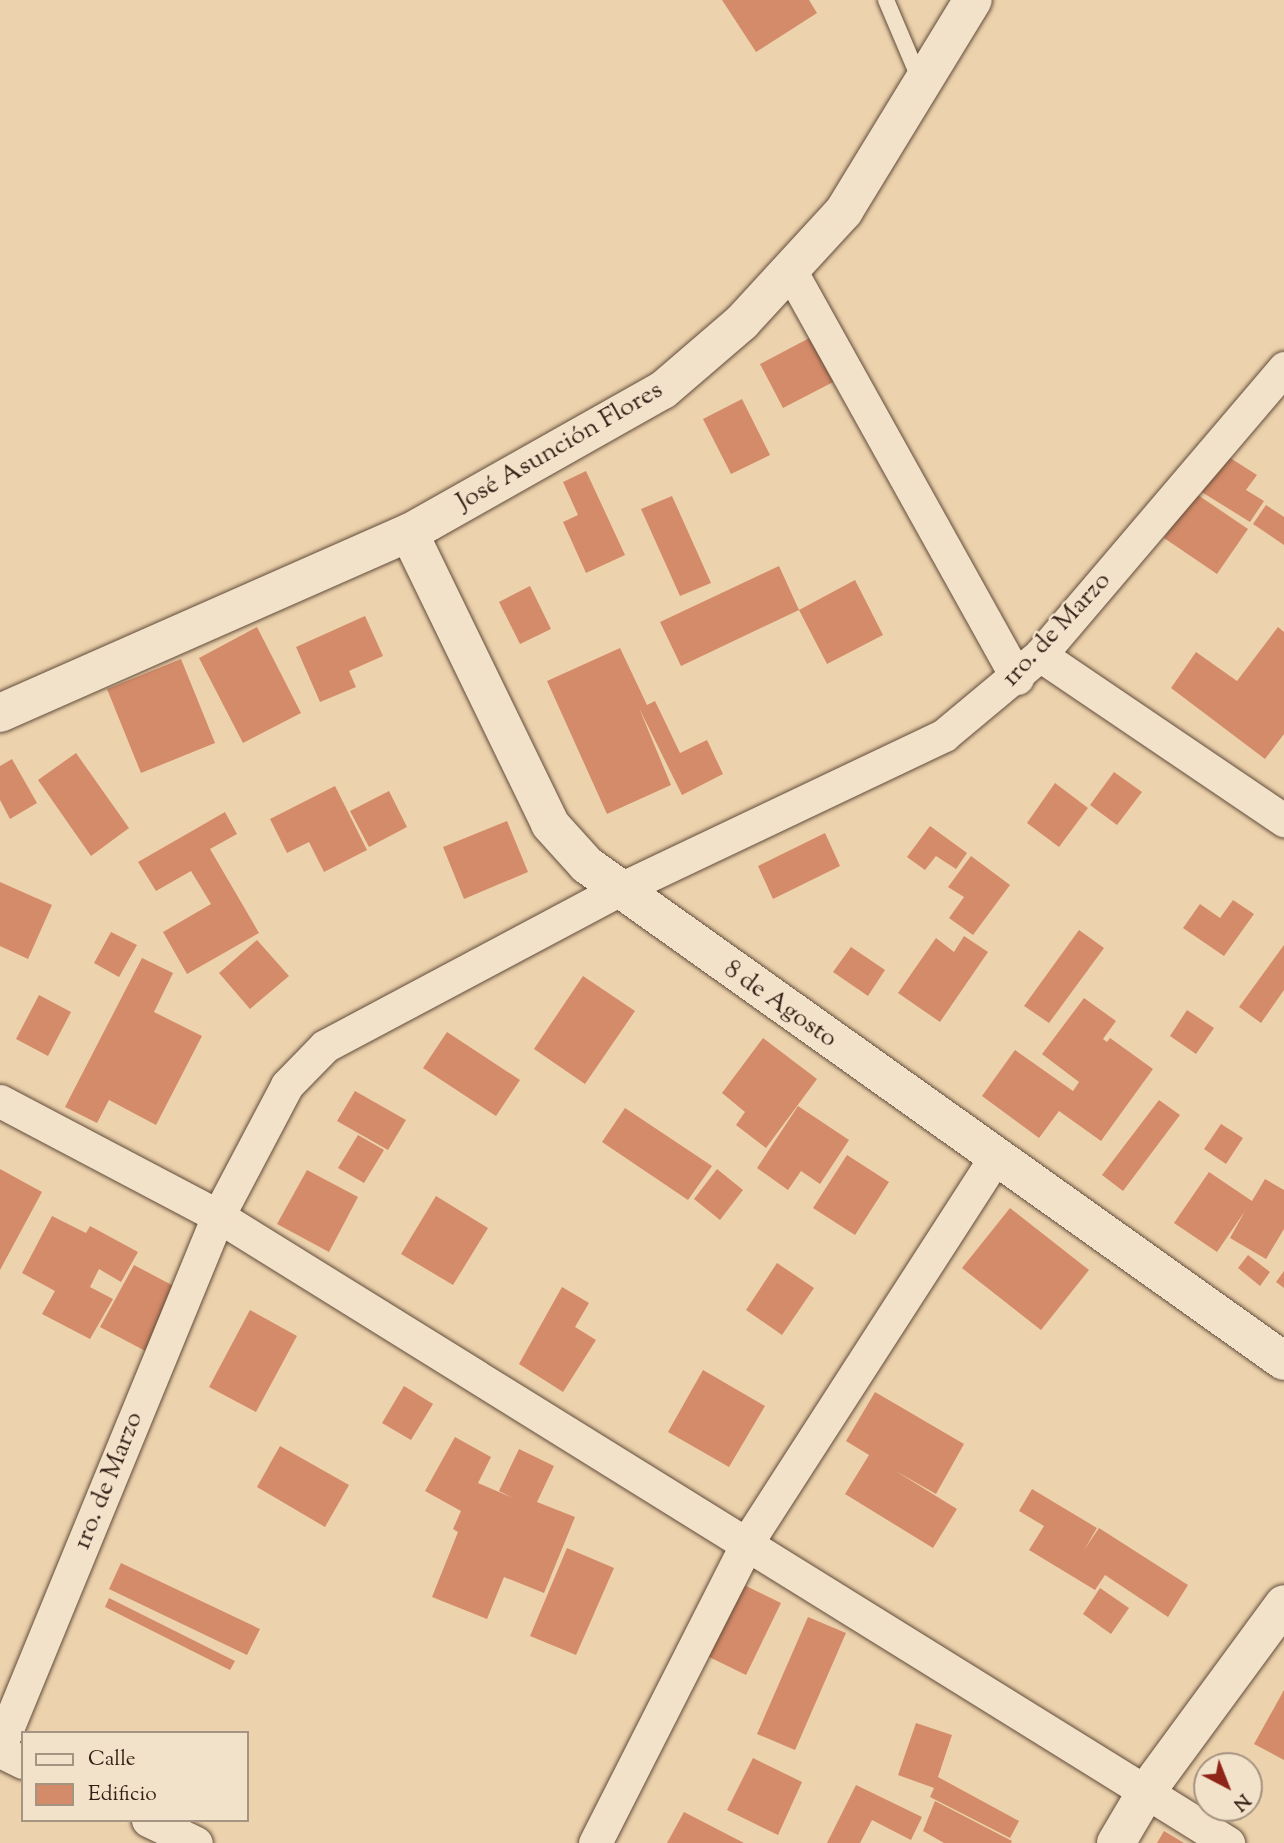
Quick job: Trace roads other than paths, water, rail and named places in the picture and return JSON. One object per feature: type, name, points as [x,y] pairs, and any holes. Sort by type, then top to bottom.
[{"type":"street","name":"José Asunción Flores","points":[[0,713],[409,533],[663,390],[742,322],[844,211],[973,0]]},
{"type":"street","points":[[790,270],[1017,678]]},
{"type":"street","name":"1ro. de Marzo","points":[[0,1749],[218,1216],[287,1085],[326,1046],[618,890],[944,735],[1017,678],[1040,655],[1284,368]]},
{"type":"street","name":"8 de Agosto","points":[[409,533],[550,824],[618,890],[1284,1361]]},
{"type":"street","points":[[1040,655],[1284,820]]},
{"type":"street","points":[[0,1101],[218,1216],[748,1541],[1228,1843]]},
{"type":"street","points":[[595,1843],[748,1541],[995,1157]]},
{"type":"street","points":[[1116,1843],[1146,1792],[1284,1604]]},
{"type":"street","points":[[0,1749],[21,1761]]},
{"type":"street","points":[[152,1822],[196,1843]]},
{"type":"lane","points":[[886,0],[923,85]]}]
